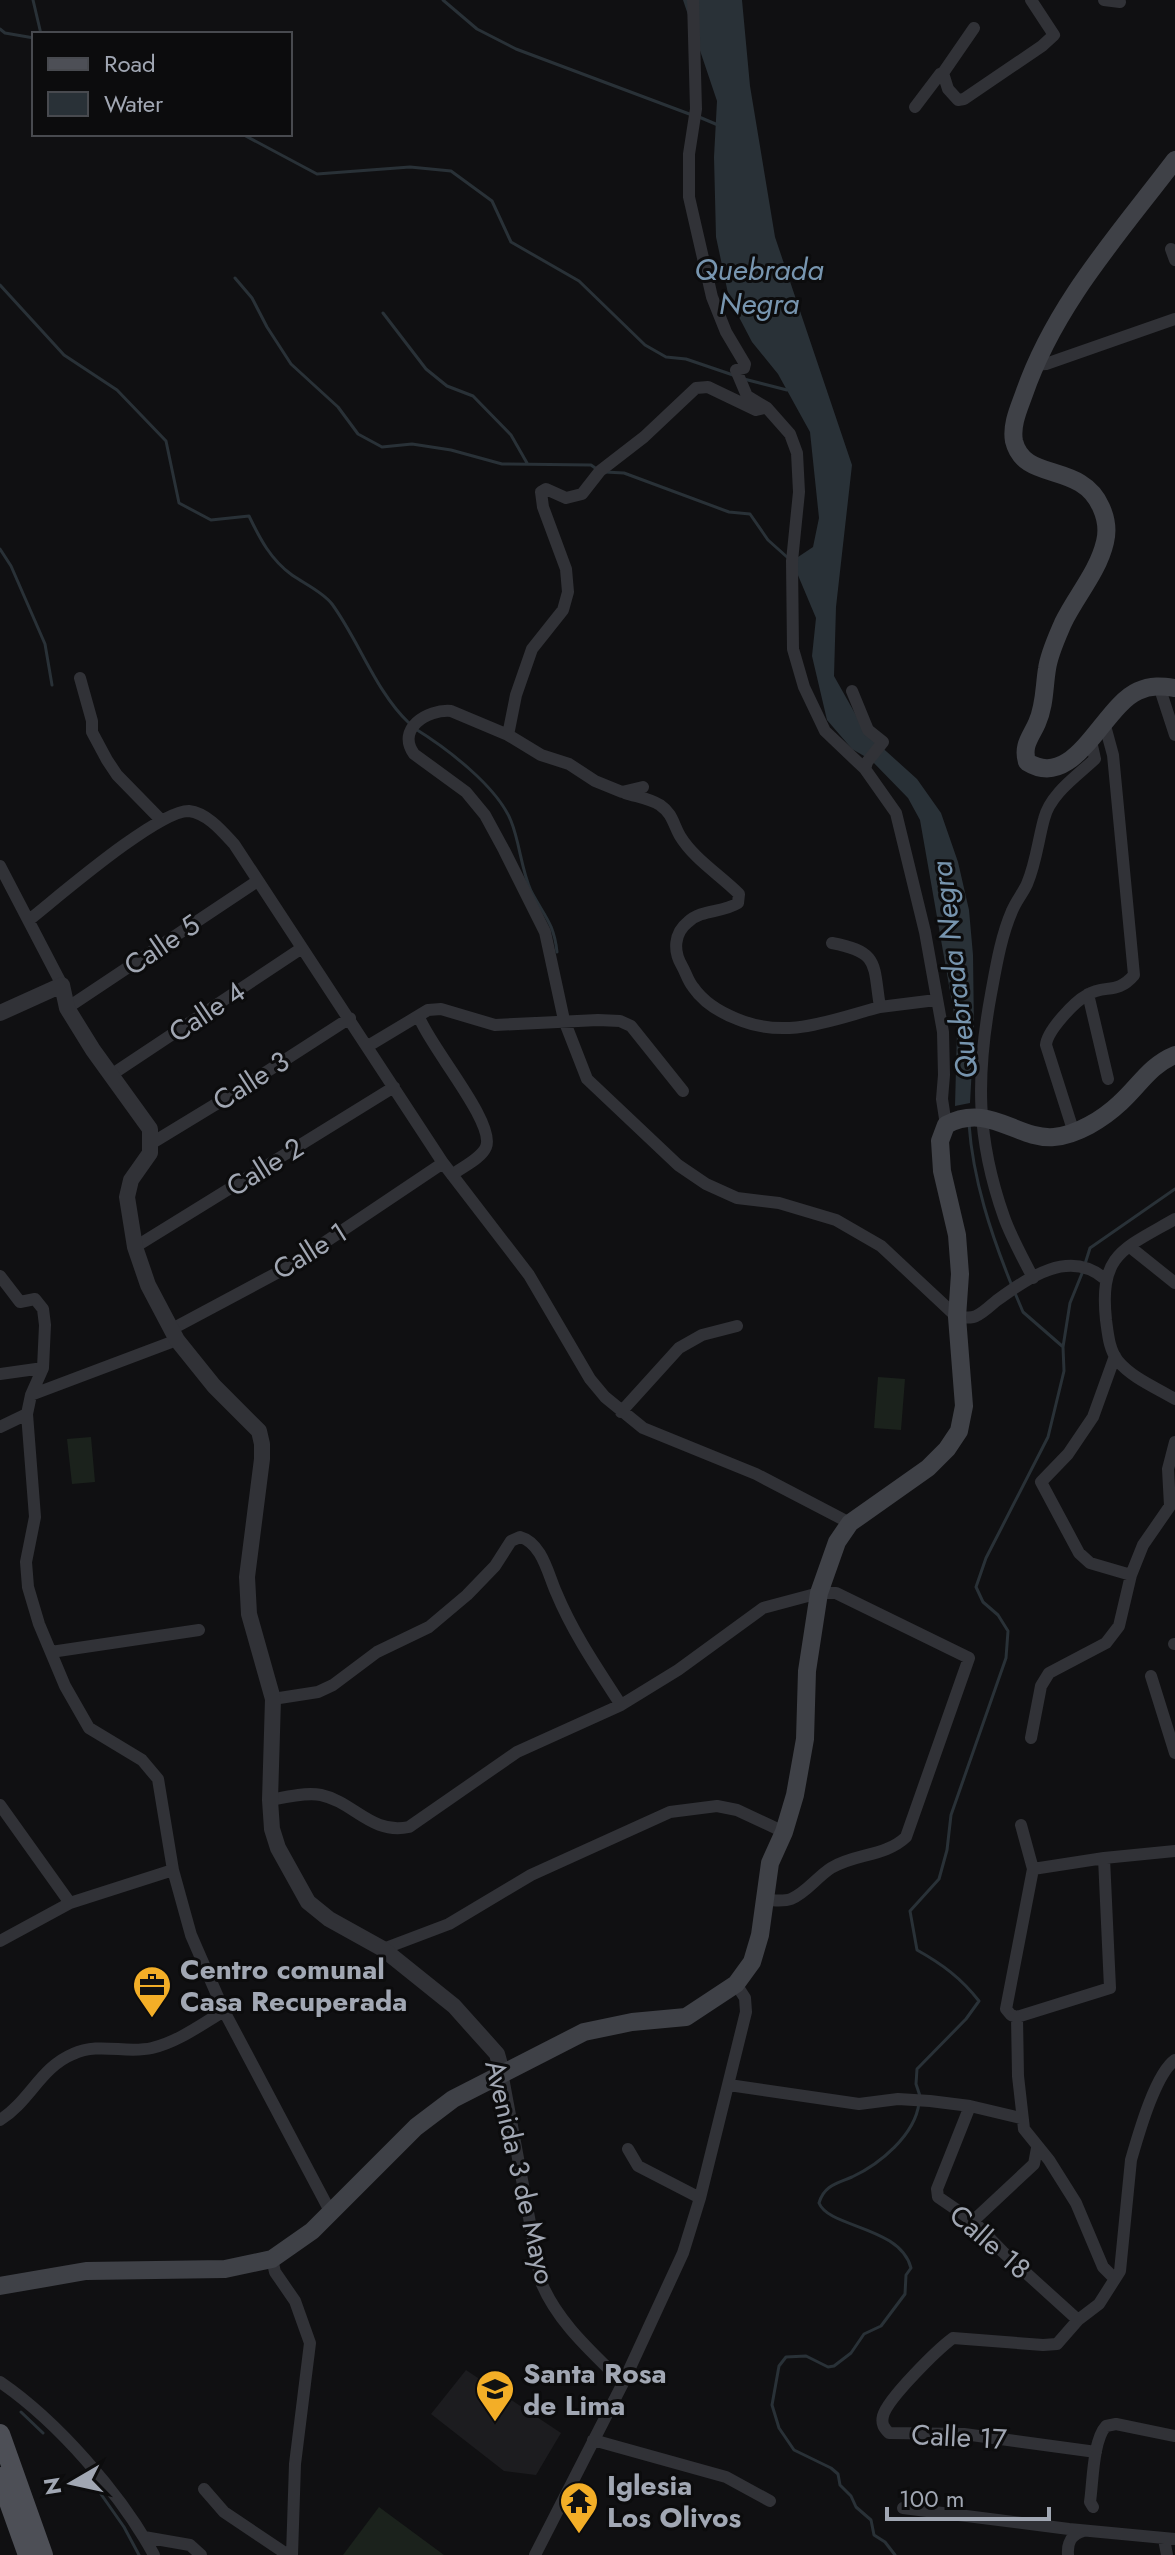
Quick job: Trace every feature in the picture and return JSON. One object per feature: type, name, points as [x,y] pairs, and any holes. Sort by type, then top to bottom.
[{"type":"main road","points":[[1167,687],[1136,692],[1120,703],[1091,741],[1057,767],[1034,767],[1027,762],[1024,753],[1027,740],[1037,723],[1049,659],[1063,624],[1099,560],[1107,522],[1096,496],[1083,483],[1029,463],[1018,452],[1013,429],[1034,365],[1080,285],[1175,160]]},
{"type":"main road","points":[[0,2286],[86,2271],[225,2269],[272,2259],[292,2247],[331,2213],[416,2127],[453,2099],[584,2032],[621,2023],[686,2017],[736,1984],[752,1962],[760,1935],[770,1863],[784,1832],[801,1768],[807,1671],[819,1593],[837,1542],[850,1523],[928,1468],[959,1431],[964,1406],[957,1317],[960,1274],[957,1235],[942,1171],[940,1141],[964,1120],[1039,1136],[1074,1133],[1120,1104],[1159,1061],[1175,1055]]},
{"type":"main road","points":[[0,2434],[11,2505],[43,2555]]},
{"type":"main road","points":[[0,2477],[28,2555]]},
{"type":"street","points":[[693,0],[696,109],[689,154],[689,197],[712,297],[726,332],[745,364],[744,368],[736,370],[738,377],[747,396],[767,408],[790,434],[797,453],[799,492],[792,561],[793,649],[804,687],[825,731],[866,765],[896,813],[925,932],[943,1032],[942,1099],[964,1120],[990,1173],[1028,1281]]},
{"type":"street","points":[[943,73],[952,97],[964,99],[1042,46],[1054,35],[1031,0]]},
{"type":"street","points":[[1104,0],[1119,0]]},
{"type":"street","points":[[915,107],[974,28]]},
{"type":"street","points":[[1034,365],[1046,364],[1175,319]]},
{"type":"street","points":[[508,735],[516,695],[532,649],[563,610],[568,592],[566,569],[543,507],[541,492],[546,489],[566,498],[582,494],[600,471],[644,437],[696,388],[708,387],[756,410],[767,408]]},
{"type":"street","points":[[80,678],[92,732],[107,760],[117,775],[161,820]]},
{"type":"street","points":[[1167,687],[1175,735]]},
{"type":"street","points":[[852,691],[868,730],[883,742],[866,765]]},
{"type":"street","points":[[936,1000],[880,1007],[778,1030],[747,1023],[709,1004],[690,984],[676,956],[675,947],[684,924],[698,914],[728,909],[738,903],[739,894],[680,835],[674,817],[649,799],[595,781],[569,764],[541,755],[508,735],[459,713],[442,711],[422,718],[412,727],[409,746],[414,754],[466,792],[485,815],[545,932],[564,1020],[587,1079],[678,1165],[706,1184],[737,1198],[779,1203],[836,1220],[881,1246],[957,1317],[974,1318],[1000,1298],[1051,1268],[1076,1264],[1093,1268],[1105,1279]]},
{"type":"street","points":[[1074,1133],[1046,1037],[1088,994],[1125,985],[1134,975],[1113,755],[1104,722]]},
{"type":"street","points":[[964,1120],[980,1066],[997,963],[1011,912],[1026,886],[1037,854],[1044,817],[1059,793],[1095,759],[1091,741]]},
{"type":"street","points":[[622,792],[643,787]]},
{"type":"street","points":[[29,920],[161,820],[179,812],[193,811],[212,822],[234,844],[256,882],[350,1018],[443,1163],[529,1275],[590,1379],[621,1412],[643,1428],[756,1474],[850,1523]]},
{"type":"street","points":[[0,866],[62,985],[67,1008],[150,1129],[152,1143]]},
{"type":"street","name":"Calle 5","points":[[67,1008],[256,882]]},
{"type":"street","points":[[832,943],[853,947],[872,961],[880,1007]]},
{"type":"street","name":"Calle 4","points":[[111,1075],[302,948]]},
{"type":"street","points":[[0,1013],[62,985]]},
{"type":"street","points":[[1088,994],[1108,1079]]},
{"type":"street","points":[[368,1046],[419,1017],[422,1011],[441,1009],[495,1025],[564,1020],[620,1021],[631,1026],[683,1091]]},
{"type":"street","points":[[419,1017],[440,1057],[481,1117],[487,1132],[486,1147],[481,1154],[452,1175]]},
{"type":"street","name":"Calle 3","points":[[152,1143],[350,1018]]},
{"type":"street","name":"Calle 2","points":[[135,1247],[394,1087]]},
{"type":"street","name":"Avenida 3 de Mayo","points":[[152,1143],[150,1153],[131,1180],[127,1197],[135,1247],[148,1285],[174,1335],[214,1386],[251,1420],[259,1431],[262,1444],[247,1577],[249,1614],[273,1699],[270,1800],[272,1829],[278,1848],[308,1902],[329,1919],[383,1949],[412,1970],[473,2025],[497,2054],[541,2282],[561,2318],[623,2383]]},
{"type":"street","name":"Calle 1","points":[[31,1395],[174,1335],[288,1267],[443,1163]]},
{"type":"street","points":[[1175,1219],[1119,1254],[1105,1279],[1104,1296],[1108,1334],[1115,1356],[1133,1373],[1175,1399]]},
{"type":"street","points":[[1130,1247],[1175,1283]]},
{"type":"street","points":[[0,1276],[5,1292],[20,1302],[35,1299],[43,1309],[43,1368],[31,1395],[27,1414],[35,1517],[26,1562],[28,1587],[65,1686],[89,1728],[142,1760],[158,1779],[173,1870],[191,1935],[224,2011],[331,2213]]},
{"type":"street","points":[[621,1412],[679,1348],[702,1335],[737,1326]]},
{"type":"street","points":[[1115,1356],[1093,1417],[1068,1454],[1041,1482],[1079,1553],[1090,1563],[1131,1575]]},
{"type":"street","points":[[0,1374],[43,1368]]},
{"type":"street","points":[[0,1427],[27,1414]]},
{"type":"street","points":[[1031,1738],[1041,1686],[1049,1673],[1106,1643],[1119,1626],[1131,1575],[1143,1545],[1170,1506],[1168,1469],[1175,1442]]},
{"type":"street","points":[[273,1699],[318,1692],[333,1685],[377,1652],[429,1627],[467,1595],[495,1566],[511,1541],[520,1537],[532,1543],[540,1554],[570,1626],[621,1705]]},
{"type":"street","points":[[270,1800],[319,1795],[339,1802],[383,1828],[396,1830],[409,1827],[517,1752],[621,1705],[678,1670],[763,1608],[819,1593],[836,1593],[969,1658],[906,1837],[895,1848],[847,1860],[830,1869],[788,1900],[765,1900]]},
{"type":"street","points":[[51,1652],[199,1630]]},
{"type":"street","points":[[1151,1676],[1175,1753]]},
{"type":"street","points":[[0,1805],[70,1903]]},
{"type":"street","points":[[383,1949],[449,1924],[531,1875],[670,1812],[717,1806],[737,1810],[784,1832]]},
{"type":"street","points":[[1017,2017],[1006,2009],[1033,1869],[1021,1825]]},
{"type":"street","points":[[1033,1869],[1175,1851]]},
{"type":"street","points":[[1017,2017],[1110,1988],[1104,1858]]},
{"type":"street","points":[[0,1941],[70,1903],[173,1870]]},
{"type":"street","points":[[535,2555],[623,2383],[683,2253],[700,2198],[746,2012],[745,1998],[736,1984]]},
{"type":"street","points":[[0,2120],[23,2101],[52,2066],[71,2054],[91,2048],[151,2048],[189,2032],[224,2011]]},
{"type":"street","points":[[1017,2017],[1024,2129],[1049,2160],[1076,2203],[1103,2267],[1115,2279]]},
{"type":"street","name":"Calle 17","points":[[1096,2452],[964,2434],[889,2433],[883,2427],[882,2419],[887,2406],[953,2338],[1057,2344],[1078,2320],[1099,2304],[1120,2271],[1124,2256],[1131,2160],[1160,2077],[1175,2060]]},
{"type":"street","points":[[729,2085],[859,2104],[898,2099],[930,2101],[970,2106],[1021,2118]]},
{"type":"street","name":"Calle 18","points":[[970,2106],[936,2193],[941,2200],[973,2221],[1078,2320]]},
{"type":"street","points":[[973,2221],[1034,2164],[1037,2148]]},
{"type":"street","points":[[628,2149],[638,2166],[700,2198]]},
{"type":"street","points":[[204,2489],[224,2512],[290,2555],[295,2464],[310,2343],[295,2301],[275,2272],[272,2259]]},
{"type":"street","points":[[0,2382],[62,2436],[111,2489],[154,2555]]},
{"type":"street","points":[[1093,2507],[1090,2502],[1096,2452],[1100,2432],[1106,2426],[1116,2424],[1175,2436]]},
{"type":"street","points":[[593,2440],[726,2477],[770,2501]]},
{"type":"street","points":[[903,2508],[1170,2539],[1167,2555]]},
{"type":"street","points":[[1068,2555],[1070,2539],[1075,2533],[1085,2530]]},
{"type":"street","points":[[144,2537],[190,2545],[201,2555]]},
{"type":"shaded area","points":[[878,1377],[905,1379],[901,1430],[874,1428]]},
{"type":"shaded area","points":[[91,1437],[95,1482],[72,1484],[67,1439]]},
{"type":"shaded area","name":"Santa Rosa de Lima","points":[[466,2370],[561,2433],[536,2475],[504,2471],[431,2414]]},
{"type":"shaded area","points":[[379,2507],[444,2555],[343,2555]]},
{"type":"water","name":"Quebrada Negra","points":[[683,0],[742,0],[750,86],[775,237],[852,465],[836,607],[834,676],[866,733],[917,779],[941,813],[958,862],[969,910],[973,955],[974,1029],[970,1103],[955,1106],[957,1031],[920,820],[908,798],[871,760],[852,749],[827,720],[812,656],[816,618],[792,561],[813,547],[819,518],[810,432],[778,374],[752,342],[729,298],[716,237],[714,157],[717,101]]},
{"type":"waterway","points":[[33,0],[41,32]]},
{"type":"waterway","points":[[443,0],[477,29],[516,49],[692,115]]},
{"type":"waterway","points":[[0,29],[5,33],[32,38]]},
{"type":"waterway","points":[[699,117],[718,125]]},
{"type":"waterway","points":[[246,136],[317,174],[410,167],[451,171],[492,201],[511,242],[579,281],[645,345],[666,357],[686,359],[733,375]]},
{"type":"waterway","points":[[235,278],[252,298],[291,364],[338,407],[358,434],[382,447],[412,444],[451,450],[502,464],[591,465],[598,470]]},
{"type":"waterway","points":[[0,285],[64,355],[117,390],[166,441],[179,503],[211,520],[249,516],[278,563],[328,600],[342,618],[387,697],[409,723]]},
{"type":"waterway","points":[[383,313],[426,369],[447,386],[473,396],[511,435],[527,463]]},
{"type":"waterway","points":[[744,379],[787,390]]},
{"type":"waterway","points":[[605,472],[624,473],[729,512],[750,514],[768,540],[787,557]]},
{"type":"waterway","points":[[0,549],[11,566],[45,644],[52,685]]},
{"type":"waterway","points":[[414,728],[469,768],[504,808],[514,829],[528,883],[551,927],[557,952]]},
{"type":"waterway","name":"Quebrada Negra","points":[[969,1124],[974,1166],[984,1206],[1012,1286]]},
{"type":"waterway","points":[[1085,1264],[1090,1248],[1175,1189]]},
{"type":"waterway","points":[[920,2096],[916,2084],[917,2069],[966,2019],[979,2001],[951,1972],[917,1950],[910,1911],[939,1879],[947,1850],[951,1815],[1006,1658],[1008,1631],[998,1615],[983,1602],[976,1587],[986,1558],[1048,1437],[1064,1371],[1063,1347],[1070,1303],[1083,1271]]},
{"type":"waterway","name":"Quebrada Negra","points":[[1015,1293],[1023,1312],[1062,1346]]},
{"type":"waterway","points":[[895,2555],[885,2542],[874,2535],[871,2520],[856,2507],[851,2496],[840,2485],[838,2474],[794,2450],[779,2428],[772,2405],[779,2366],[786,2357],[806,2356],[828,2367],[834,2366],[851,2353],[864,2334],[881,2326],[905,2294],[906,2275],[911,2268],[904,2254],[880,2236],[836,2218],[819,2203],[828,2188],[863,2171],[894,2147],[911,2126],[919,2103]]},
{"type":"waterway","points":[[21,2412],[43,2433]]},
{"type":"waterway","points":[[96,2487],[139,2555]]},
{"type":"place","name":"Centro comunal Casa Recuperada","points":[[152,2019]]},
{"type":"place","name":"Santa Rosa de Lima","points":[[495,2423]]},
{"type":"place","name":"Iglesia Los Olivos","points":[[579,2535]]}]
